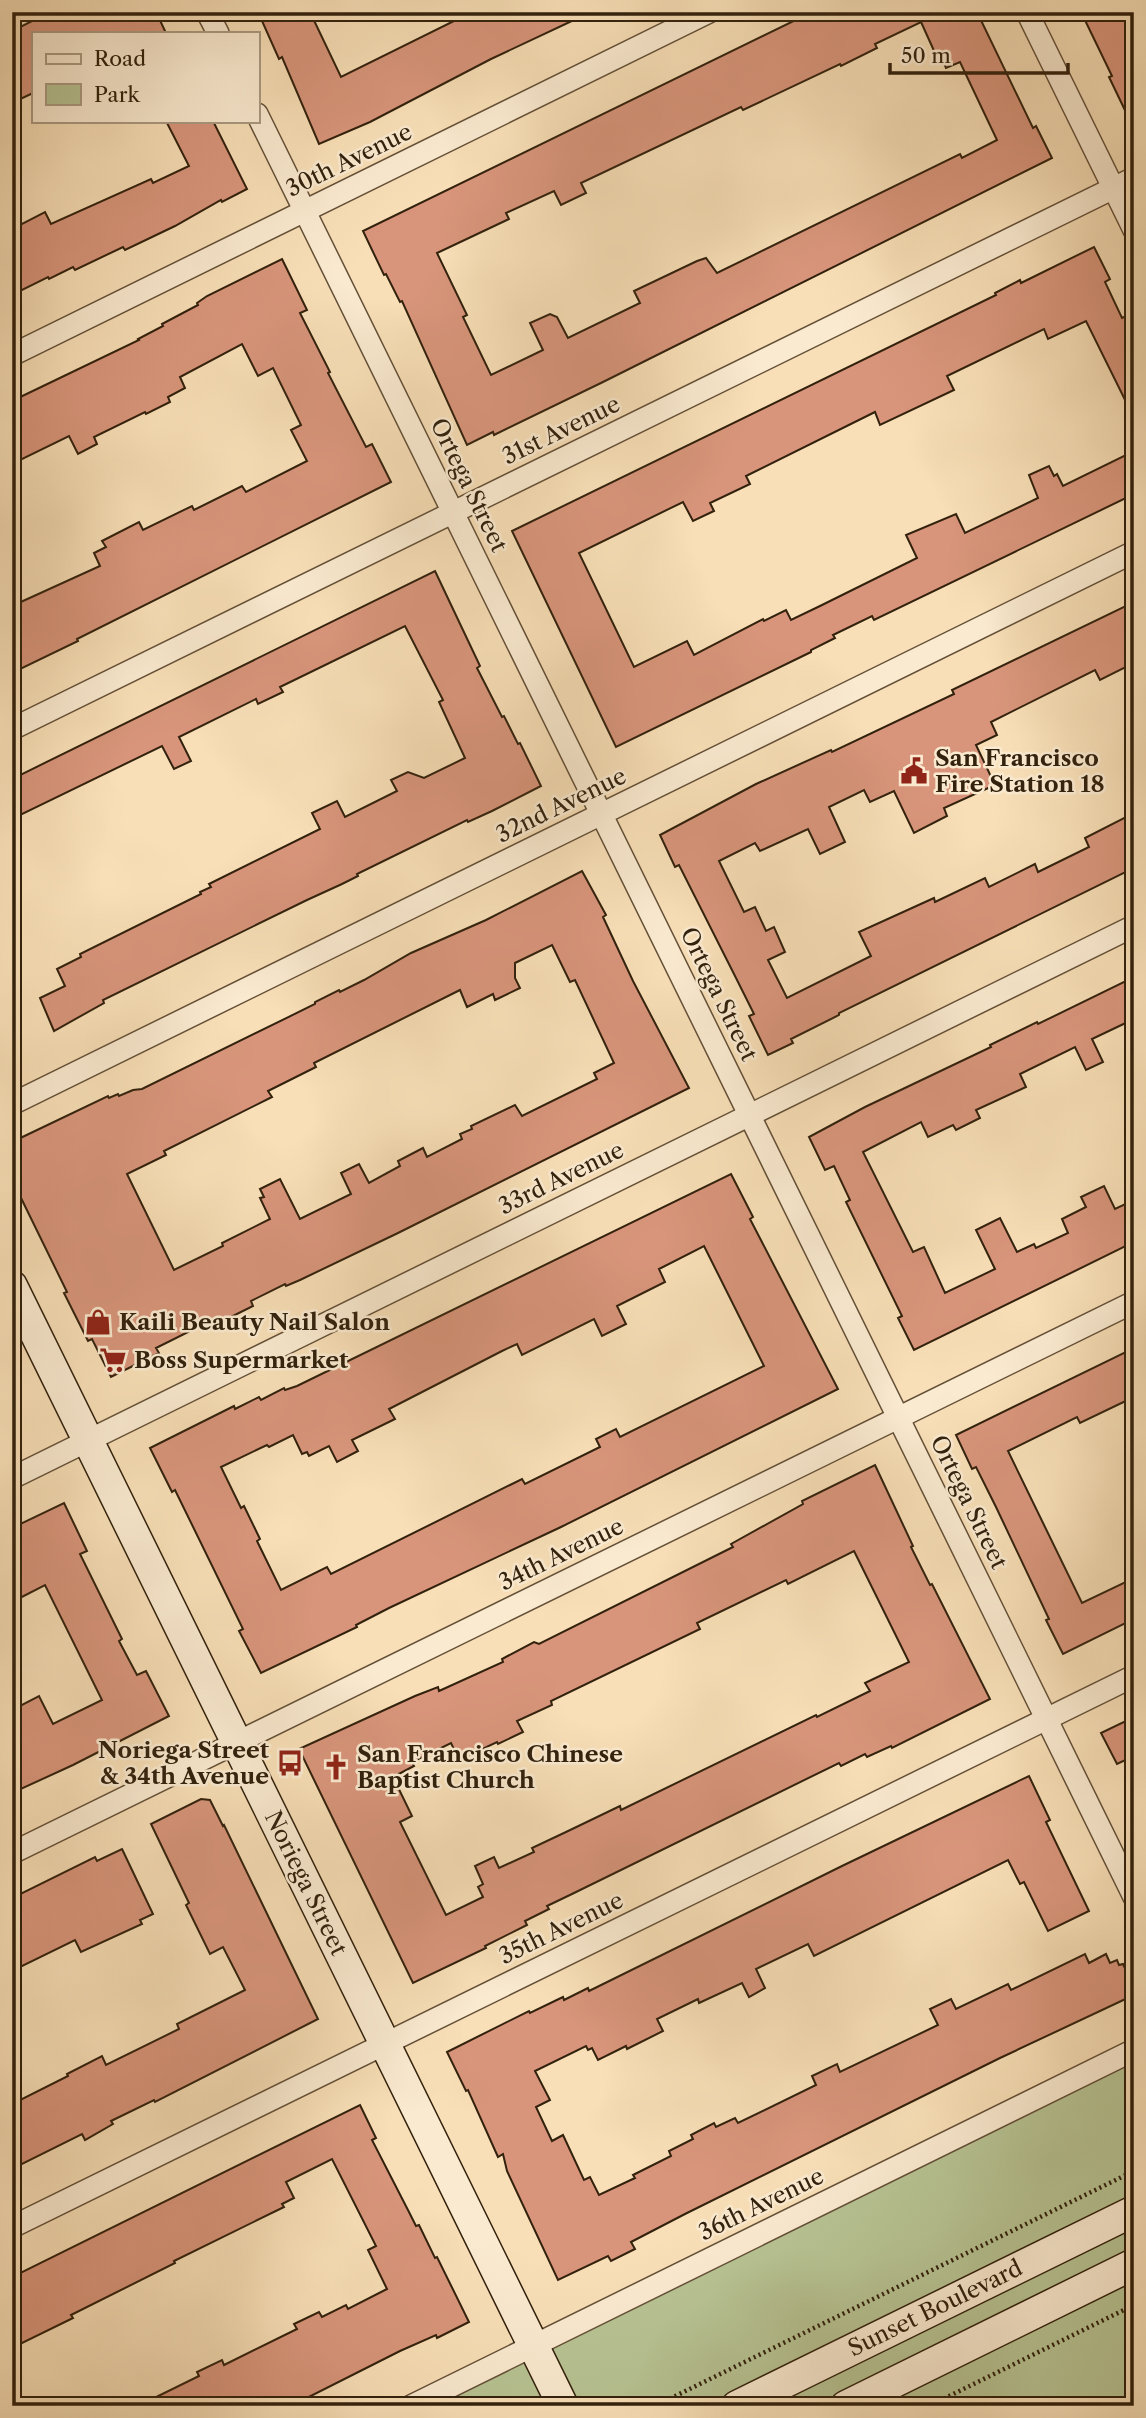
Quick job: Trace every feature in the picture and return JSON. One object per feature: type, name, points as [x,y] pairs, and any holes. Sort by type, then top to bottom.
[{"type":"street","points":[[207,12],[217,32]]},
{"type":"street","name":"30th Avenue","points":[[12,355],[709,12]]},
{"type":"street","points":[[1027,12],[1134,230]]},
{"type":"street","name":"Ortega Street","points":[[259,118],[1134,1896]]},
{"type":"street","name":"31st Avenue","points":[[12,730],[1134,178]]},
{"type":"street","name":"32nd Avenue","points":[[12,1104],[1134,552]]},
{"type":"street","name":"33rd Avenue","points":[[12,1478],[1134,926]]},
{"type":"street","name":"Noriega Street","points":[[12,1286],[563,2406]]},
{"type":"street","name":"34th Avenue","points":[[12,1853],[1134,1302]]},
{"type":"street","name":"35th Avenue","points":[[12,2227],[1134,1676]]},
{"type":"street","name":"36th Avenue","points":[[411,2406],[1134,2050]]},
{"type":"street","name":"Sunset Boulevard","points":[[737,2406],[1134,2211]]},
{"type":"street","points":[[846,2406],[1134,2264]]},
{"type":"path","points":[[654,2406],[1134,2171]]},
{"type":"path","points":[[929,2406],[1134,2305]]},
{"type":"green space","points":[[1134,2050],[1134,2406],[411,2406]]},
{"type":"building","points":[[50,12],[156,12],[166,32],[32,32],[32,93],[12,103],[12,31]]},
{"type":"building","points":[[258,12],[310,12],[341,77],[472,12],[591,12],[491,59],[370,122],[319,144],[282,57],[279,59]]},
{"type":"building","points":[[812,12],[977,12],[1033,128],[1036,126],[1052,158],[603,382],[494,435],[493,432],[467,445],[402,301],[400,302],[386,274],[384,275],[363,231]],"holes":[[[921,22],[935,53],[939,52],[946,68],[960,62],[997,140],[962,158],[960,154],[717,273],[706,258],[697,261],[634,291],[640,303],[568,338],[557,317],[550,314],[530,323],[543,350],[491,375],[463,317],[467,315],[437,253],[509,219],[506,213],[554,191],[561,205],[586,193],[581,183],[741,107],[743,110],[840,64],[841,66],[877,48],[875,44]]]},
{"type":"building","points":[[1081,12],[1121,12],[1134,39],[1134,129],[1109,77],[1112,76]]},
{"type":"building","points":[[167,122],[214,122],[247,189],[125,250],[123,247],[75,270],[73,267],[49,279],[48,277],[12,295],[12,229],[45,212],[51,224],[151,179],[153,183],[189,166]]},
{"type":"building","points":[[1094,247],[1110,279],[1105,282],[1122,318],[1126,316],[1134,332],[1134,418],[1086,321],[1048,339],[1044,329],[947,376],[954,390],[880,425],[875,412],[746,476],[750,484],[710,503],[714,511],[693,521],[683,502],[579,553],[634,667],[687,641],[694,655],[786,610],[791,620],[820,606],[917,558],[906,535],[956,514],[965,533],[1038,498],[1029,475],[1049,466],[1063,486],[1134,451],[1134,488],[1126,492],[1128,497],[874,620],[872,616],[833,635],[835,638],[811,652],[616,747],[512,531],[996,295],[995,293],[1020,280],[1021,283]]},
{"type":"building","points":[[282,259],[307,310],[300,313],[330,372],[328,373],[366,447],[372,444],[391,482],[12,673],[12,606],[100,566],[94,553],[106,547],[102,541],[139,522],[143,530],[192,506],[194,510],[242,486],[246,492],[307,461],[291,430],[301,425],[273,368],[258,376],[242,344],[180,377],[185,388],[168,397],[170,402],[94,437],[97,444],[78,454],[69,436],[12,464],[12,401],[139,340],[198,305],[197,303],[207,296]]},
{"type":"building","points":[[435,571],[480,666],[477,668],[541,786],[103,1000],[104,1003],[54,1031],[40,998],[65,986],[57,969],[81,957],[80,954],[201,894],[200,892],[211,887],[209,884],[320,829],[312,813],[337,801],[345,817],[397,791],[391,780],[408,772],[424,778],[465,758],[439,702],[443,700],[405,626],[280,687],[283,692],[258,704],[256,699],[179,737],[191,761],[174,769],[162,746],[12,819],[12,779]]},
{"type":"building","points":[[1134,602],[1134,663],[1100,680],[1095,670],[991,722],[997,735],[976,745],[995,785],[944,808],[947,816],[914,833],[894,791],[870,802],[864,790],[829,807],[845,842],[820,854],[808,829],[760,851],[755,843],[719,861],[744,912],[755,907],[766,931],[774,927],[785,952],[768,960],[787,998],[871,956],[859,932],[934,898],[935,902],[985,878],[989,887],[1035,864],[1038,872],[1089,847],[1085,838],[1126,817],[1134,832],[1134,868],[839,1013],[791,1039],[793,1043],[768,1055],[749,1016],[754,1014],[679,865],[675,867],[660,835],[756,784],[831,750],[832,752],[954,694],[952,690]]},
{"type":"building","points":[[582,871],[606,915],[603,917],[633,981],[689,1088],[398,1233],[251,1301],[253,1306],[205,1330],[202,1325],[156,1348],[159,1353],[111,1377],[92,1339],[88,1341],[21,1198],[12,1203],[12,1142],[108,1096],[119,1096],[142,1089],[364,980],[411,953],[486,920]],"holes":[[[552,945],[570,982],[575,980],[614,1063],[594,1073],[597,1079],[522,1116],[515,1105],[471,1126],[472,1129],[460,1134],[462,1139],[427,1157],[423,1148],[398,1161],[400,1166],[369,1183],[359,1164],[341,1173],[351,1194],[300,1219],[280,1179],[260,1189],[264,1197],[260,1198],[270,1219],[174,1270],[127,1174],[166,1155],[164,1151],[272,1097],[268,1091],[316,1067],[314,1063],[460,990],[467,1007],[493,994],[495,1000],[520,988],[515,978],[515,963]]]},
{"type":"building","points":[[1134,977],[1134,1019],[1092,1039],[1103,1062],[1086,1070],[1075,1047],[1020,1074],[1026,1087],[976,1110],[980,1118],[956,1130],[953,1125],[928,1137],[921,1122],[863,1152],[913,1252],[924,1247],[945,1293],[995,1269],[976,1230],[1000,1218],[1017,1252],[1034,1244],[1036,1248],[1068,1233],[1062,1219],[1086,1207],[1081,1197],[1104,1186],[1115,1209],[1134,1200],[1134,1242],[914,1350],[898,1318],[902,1316],[846,1202],[850,1200],[834,1166],[825,1170],[809,1137],[991,1047],[990,1045]]},
{"type":"building","points":[[731,1174],[753,1217],[750,1219],[838,1389],[261,1673],[239,1631],[243,1629],[175,1490],[172,1492],[150,1448],[234,1406],[235,1409],[259,1397],[261,1400],[284,1388],[285,1390]],"holes":[[[704,1246],[764,1366],[620,1437],[616,1429],[596,1439],[600,1447],[525,1484],[522,1479],[331,1574],[327,1567],[281,1590],[257,1541],[260,1539],[244,1506],[241,1508],[221,1467],[293,1435],[302,1454],[307,1452],[309,1456],[329,1446],[337,1462],[358,1451],[352,1440],[395,1419],[389,1409],[502,1351],[517,1344],[522,1355],[594,1319],[602,1336],[626,1324],[617,1306],[665,1282],[659,1269]]]},
{"type":"building","points":[[1134,1348],[1134,1397],[1080,1423],[1077,1417],[1008,1451],[1082,1603],[1134,1578],[1134,1619],[1063,1654],[996,1507],[976,1467],[972,1469],[956,1435]]},
{"type":"building","points":[[875,1465],[913,1546],[911,1547],[990,1699],[892,1748],[891,1746],[867,1757],[865,1754],[841,1766],[839,1763],[547,1906],[549,1909],[525,1921],[527,1925],[413,1983],[299,1749],[415,1696],[438,1687],[439,1691],[503,1662],[502,1659],[534,1642],[539,1644],[733,1547],[731,1544],[803,1504],[802,1501]],"holes":[[[854,1551],[909,1662],[865,1683],[870,1691],[621,1810],[620,1806],[532,1848],[534,1852],[499,1868],[494,1857],[475,1866],[483,1884],[478,1887],[483,1897],[446,1915],[400,1822],[412,1816],[393,1777],[414,1766],[412,1762],[451,1743],[459,1760],[497,1742],[498,1744],[523,1732],[517,1721],[552,1705],[551,1701],[700,1629],[697,1623],[786,1580],[788,1584]]]},
{"type":"building","points":[[64,1503],[87,1551],[80,1554],[122,1639],[119,1641],[137,1675],[146,1671],[169,1716],[12,1793],[12,1710],[39,1696],[53,1724],[102,1700],[45,1585],[12,1602],[12,1528]]},
{"type":"building","points":[[1134,1717],[1134,1756],[1117,1764],[1101,1733]]},
{"type":"building","points":[[1029,1776],[1050,1820],[1046,1822],[1089,1911],[1048,1931],[1024,1882],[1020,1884],[1008,1860],[814,1956],[808,1944],[756,1969],[765,1988],[749,1997],[742,1983],[699,2003],[698,1999],[657,2019],[663,2031],[627,2049],[626,2046],[598,2060],[592,2048],[588,2050],[586,2046],[535,2071],[550,2100],[536,2107],[552,2141],[563,2135],[584,2180],[590,2177],[599,2195],[635,2178],[633,2175],[671,2156],[669,2151],[693,2139],[691,2135],[714,2123],[716,2127],[735,2118],[738,2123],[816,2085],[812,2076],[837,2064],[840,2072],[938,2025],[930,2009],[951,1999],[956,2009],[1008,1984],[1011,1990],[1085,1954],[1089,1963],[1106,1954],[1110,1963],[1117,1960],[1119,1965],[1123,1964],[1134,1988],[1134,1995],[1000,2058],[685,2214],[631,2242],[635,2249],[611,2261],[608,2256],[558,2280],[507,2171],[503,2154],[498,2157],[468,2090],[466,2091],[447,2052],[529,2011],[530,2013],[563,1997],[564,2000],[588,1988],[589,1991]]},
{"type":"building","points":[[201,1799],[210,1800],[224,1825],[318,2019],[155,2102],[154,2100],[111,2121],[113,2124],[85,2140],[82,2134],[12,2169],[12,2104],[102,2056],[106,2065],[179,2029],[177,2024],[245,1990],[223,1947],[210,1954],[151,1824]]},
{"type":"building","points":[[122,1849],[153,1914],[140,1920],[142,1924],[81,1952],[75,1940],[12,1971],[12,1898],[95,1857],[97,1861]]},
{"type":"building","points":[[360,2105],[376,2138],[372,2140],[416,2226],[419,2225],[435,2258],[437,2257],[469,2322],[437,2338],[436,2335],[400,2351],[291,2406],[138,2406],[199,2376],[197,2372],[222,2360],[224,2365],[297,2329],[294,2324],[319,2312],[322,2317],[346,2305],[348,2309],[387,2289],[368,2250],[376,2246],[332,2159],[286,2182],[294,2198],[282,2204],[284,2207],[174,2261],[175,2263],[71,2315],[73,2318],[12,2348],[12,2277]]},
{"type":"place","name":"San Francisco Fire Station 18","points":[[914,771]]},
{"type":"place","name":"Kaili Beauty Nail Salon","points":[[98,1322]]},
{"type":"place","name":"Boss Supermarket","points":[[113,1360]]},
{"type":"place","name":"Noriega Street & 34th Avenue","points":[[290,1763]]},
{"type":"place","name":"San Francisco Chinese Baptist Church","points":[[336,1767]]}]
